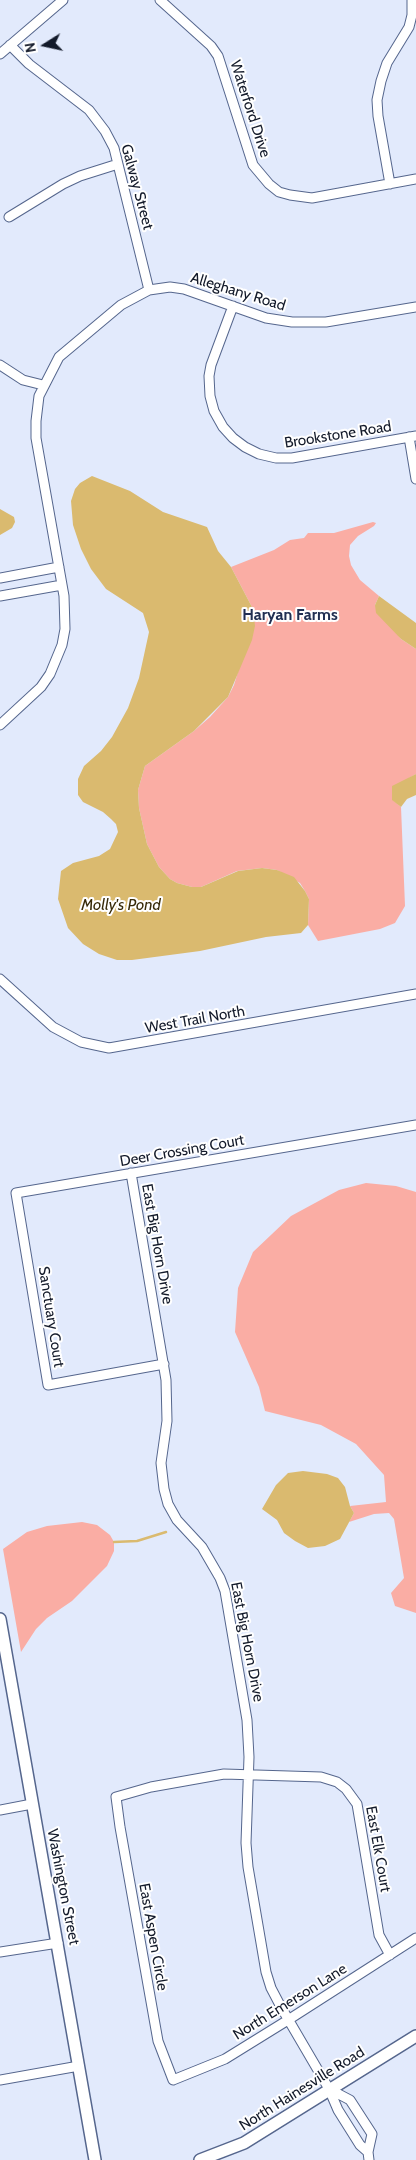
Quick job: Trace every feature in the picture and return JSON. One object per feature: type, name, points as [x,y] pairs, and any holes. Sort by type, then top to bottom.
[{"type":"main road","name":"Washington Street","points":[[0,1619],[95,2160]]},
{"type":"main road","name":"North Hainesville Road","points":[[200,2160],[244,2143],[416,2036]]},
{"type":"street","points":[[0,54],[63,0]]},
{"type":"street","name":"Waterford Drive","points":[[160,0],[211,46],[218,56],[253,165],[268,184],[279,192],[312,198],[416,180]]},
{"type":"street","points":[[390,184],[377,100],[380,81],[387,63],[409,27],[412,15],[412,0]]},
{"type":"street","name":"Galway Street","points":[[10,45],[29,64],[89,110],[105,131],[114,148],[149,290]]},
{"type":"street","points":[[9,217],[63,184],[80,176],[118,164]]},
{"type":"street","name":"Alleghany Road","points":[[61,576],[36,438],[39,396],[59,357],[120,304],[149,290],[170,287],[184,289],[266,318],[307,323],[326,322],[416,307]]},
{"type":"street","name":"Brookstone Road","points":[[233,306],[209,376],[210,396],[214,411],[223,427],[233,438],[259,454],[276,458],[292,458],[412,436]]},
{"type":"street","points":[[0,365],[23,380],[43,385]]},
{"type":"street","points":[[412,436],[416,479]]},
{"type":"street","points":[[0,578],[61,576]]},
{"type":"street","points":[[0,596],[61,576]]},
{"type":"street","points":[[0,725],[41,687],[50,674],[62,645],[66,629],[66,614],[61,576]]},
{"type":"street","name":"West Trail North","points":[[0,979],[53,1027],[81,1042],[109,1048],[416,994]]},
{"type":"street","name":"Deer Crossing Court","points":[[27,1256],[16,1193],[416,1125]]},
{"type":"street","name":"East Big Horn Drive","points":[[131,1174],[164,1364],[168,1400],[161,1472],[164,1489],[168,1504],[177,1520],[212,1561],[225,1591],[247,1720],[249,1775],[246,1843],[248,1867],[266,1972],[271,1988],[288,2020],[329,2089],[338,2110],[368,2156]]},
{"type":"street","name":"Sanctuary Court","points":[[27,1256],[48,1385],[164,1364]]},
{"type":"street","name":"East Elk Court","points":[[116,1797],[151,1786],[224,1774],[321,1778],[336,1782],[352,1797],[360,1817],[379,1934],[390,1955]]},
{"type":"street","name":"East Aspen Circle","points":[[116,1797],[158,2041],[173,2080]]},
{"type":"street","points":[[0,1810],[32,1804]]},
{"type":"street","name":"North Emerson Lane","points":[[173,2080],[225,2059],[416,1938]]},
{"type":"street","points":[[0,1952],[58,1943]]},
{"type":"street","points":[[0,2080],[79,2066]]},
{"type":"street","points":[[329,2089],[350,2100],[372,2134],[368,2156]]},
{"type":"shaded area","points":[[373,522],[376,523],[374,526],[358,536],[350,545],[349,556],[351,565],[360,580],[379,596],[375,605],[401,639],[416,649],[416,774],[409,778],[393,800],[401,807],[405,906],[395,923],[380,929],[318,941],[308,925],[309,899],[305,891],[300,883],[277,870],[262,868],[237,871],[201,887],[192,887],[170,879],[159,867],[147,844],[139,808],[138,790],[145,766],[194,731],[210,717],[228,697],[234,685],[253,609],[231,567],[274,550],[290,540],[304,538],[308,533],[334,533]]},
{"type":"shaded area","points":[[366,1183],[396,1186],[416,1192],[416,1613],[395,1606],[391,1593],[404,1578],[394,1519],[389,1513],[374,1514],[349,1522],[354,1513],[350,1506],[386,1502],[384,1475],[356,1444],[321,1425],[265,1411],[259,1387],[235,1332],[238,1288],[253,1252],[291,1216],[339,1190]]},
{"type":"shaded area","points":[[82,1522],[97,1525],[110,1535],[114,1542],[114,1551],[107,1566],[72,1601],[47,1618],[36,1629],[21,1652],[3,1549],[27,1532],[47,1526]]},
{"type":"water","name":"Molly's Pond","points":[[92,476],[130,491],[163,512],[207,527],[218,551],[231,567],[253,609],[255,626],[252,640],[228,697],[194,731],[145,766],[138,790],[139,808],[147,844],[159,867],[170,879],[192,887],[201,887],[238,871],[262,868],[277,870],[294,877],[309,899],[308,925],[301,933],[266,937],[200,951],[132,960],[117,960],[99,954],[83,944],[68,928],[58,899],[61,871],[73,863],[99,856],[110,849],[118,832],[116,824],[103,812],[83,802],[78,795],[78,779],[84,766],[101,751],[112,737],[128,708],[139,678],[149,632],[143,613],[106,589],[91,569],[81,549],[73,525],[71,501],[75,489],[80,483]]},
{"type":"water","points":[[0,509],[14,517],[15,522],[12,528],[0,535]]},
{"type":"water","points":[[379,596],[416,623],[416,649],[401,639],[376,613],[375,605]]},
{"type":"water","points":[[416,774],[416,795],[407,799],[401,807],[392,800],[392,786]]},
{"type":"water","points":[[303,1471],[327,1474],[338,1478],[345,1487],[354,1513],[340,1539],[325,1546],[308,1548],[295,1541],[284,1533],[277,1520],[262,1509],[276,1485],[288,1473]]},
{"type":"waterway","points":[[114,1542],[137,1541],[166,1532]]},
{"type":"district","name":"Haryan Farms","points":[[290,615]]}]
